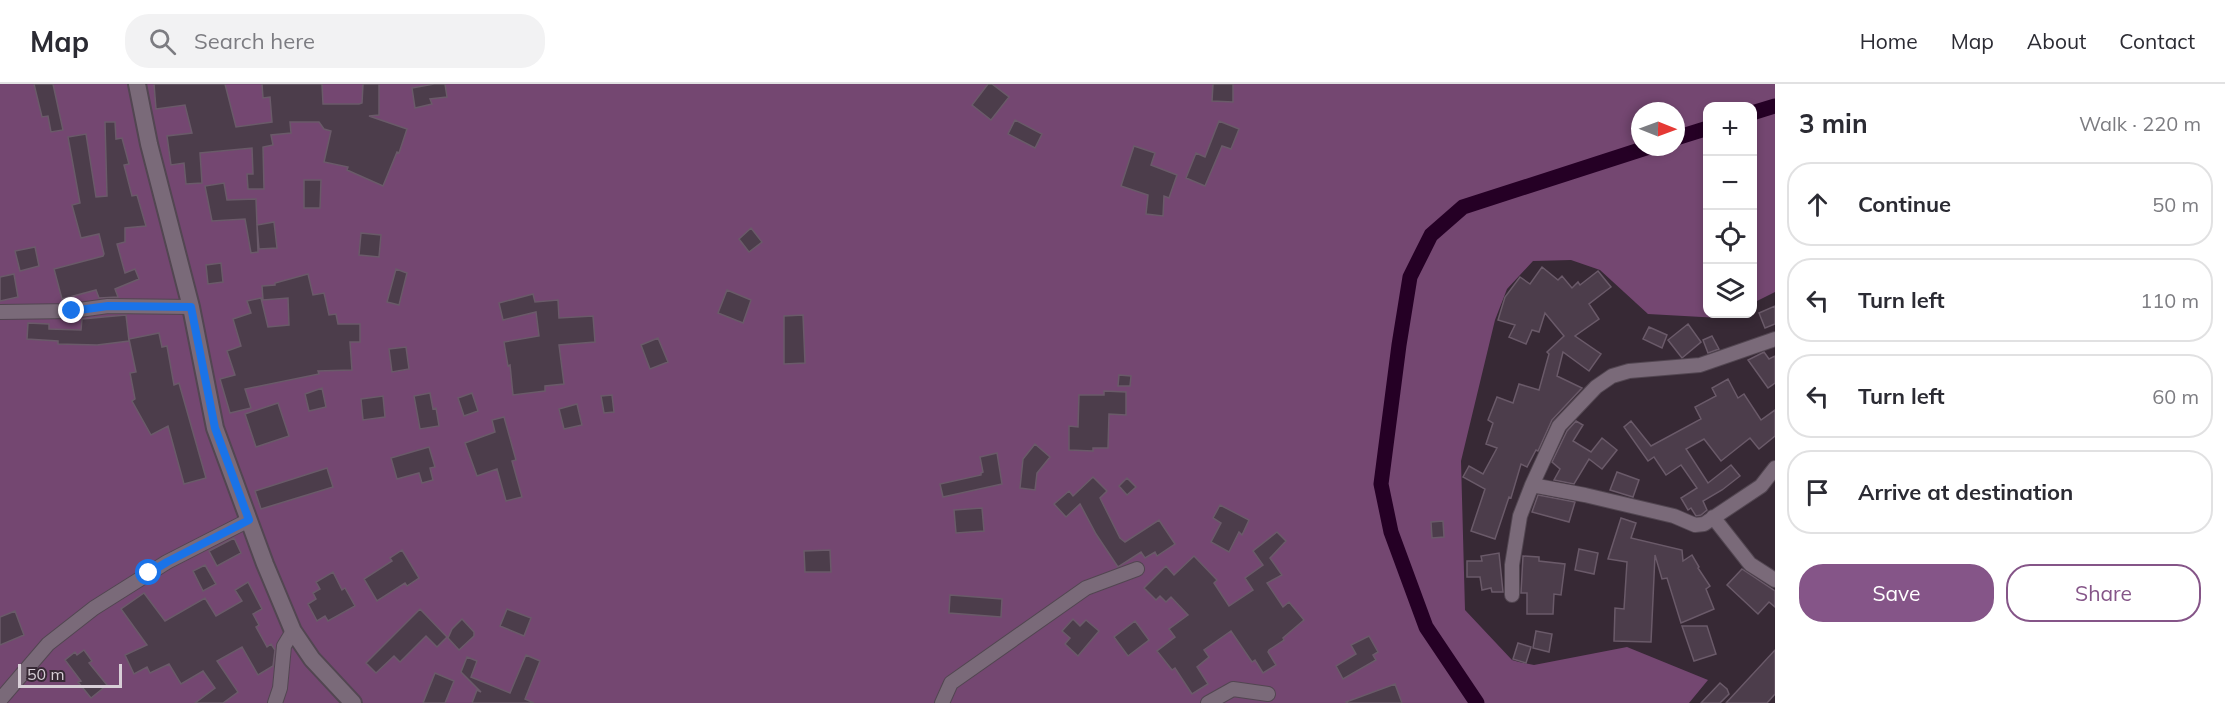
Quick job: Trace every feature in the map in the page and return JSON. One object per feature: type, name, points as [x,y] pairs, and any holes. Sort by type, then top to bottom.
[{"type":"street","points":[[137,84],[149,144],[191,307],[215,428],[264,564],[294,631],[312,659],[350,702]]},
{"type":"street","points":[[0,312],[72,311],[108,306],[191,307]]},
{"type":"street","points":[[1512,595],[1512,565],[1520,516],[1532,485],[1559,426],[1596,387],[1612,376],[1629,371],[1700,365],[1775,339]]},
{"type":"street","points":[[1532,485],[1674,516],[1695,525],[1704,524],[1761,486],[1775,468]]},
{"type":"street","points":[[1713,517],[1750,564],[1775,579]]},
{"type":"street","points":[[0,700],[48,644],[94,608],[167,562],[249,520]]},
{"type":"street","points":[[942,703],[951,683],[1086,588],[1137,570]]},
{"type":"street","points":[[275,703],[280,688],[284,646],[294,631]]},
{"type":"street","points":[[1208,703],[1233,689],[1268,694]]},
{"type":"shaded area","points":[[0,84],[1775,84],[1775,292],[1757,301],[1757,102],[1703,102],[1703,317],[1648,314],[1600,270],[1571,260],[1533,261],[1507,289],[1495,320],[1461,461],[1465,610],[1512,660],[1534,665],[1627,647],[1708,680],[1689,703],[0,703]]},
{"type":"building","points":[[34,84],[53,84],[63,130],[51,132],[48,116],[42,117]]},
{"type":"building","points":[[154,84],[225,84],[236,127],[272,122],[270,97],[263,98],[262,84],[322,84],[323,104],[359,104],[362,103],[363,84],[379,84],[379,115],[369,116],[407,129],[399,153],[397,152],[383,186],[347,170],[348,167],[324,162],[331,131],[324,129],[319,122],[290,122],[291,133],[271,135],[273,145],[263,147],[264,189],[248,189],[247,174],[253,174],[252,148],[200,153],[202,183],[186,184],[184,163],[171,165],[167,136],[192,133],[185,105],[156,109]]},
{"type":"building","points":[[445,84],[447,97],[430,99],[432,104],[415,108],[412,88]]},
{"type":"building","points":[[988,84],[992,84],[1009,97],[991,120],[972,105]]},
{"type":"building","points":[[1213,84],[1233,84],[1233,102],[1212,101]]},
{"type":"building","points":[[1015,120],[1042,134],[1035,148],[1008,134]]},
{"type":"building","points":[[1219,121],[1239,129],[1231,149],[1222,146],[1205,186],[1186,178],[1196,153],[1205,157]]},
{"type":"building","points":[[105,122],[115,122],[116,139],[122,138],[129,164],[124,165],[132,196],[137,195],[146,226],[125,228],[125,242],[117,244],[125,273],[135,269],[139,279],[115,289],[118,297],[99,298],[96,290],[62,299],[54,269],[104,254],[99,234],[81,238],[72,205],[80,203],[68,137],[86,134],[96,197],[107,196]]},
{"type":"building","points":[[1134,146],[1155,153],[1151,165],[1177,175],[1169,198],[1164,196],[1163,216],[1146,214],[1148,195],[1121,186]]},
{"type":"building","points":[[304,180],[321,180],[320,208],[304,208]]},
{"type":"building","points":[[224,183],[227,200],[256,199],[258,252],[251,253],[245,219],[212,221],[205,186]]},
{"type":"building","points":[[274,222],[277,248],[259,249],[257,225]]},
{"type":"building","points":[[751,228],[762,242],[749,252],[739,239]]},
{"type":"building","points":[[361,233],[381,235],[379,257],[359,255]]},
{"type":"building","points":[[35,247],[39,266],[20,271],[15,251]]},
{"type":"building","points":[[221,263],[223,282],[208,284],[206,265]]},
{"type":"building","points":[[1542,267],[1558,280],[1562,276],[1572,288],[1578,282],[1580,285],[1598,271],[1611,287],[1589,304],[1599,319],[1575,336],[1601,354],[1589,371],[1563,352],[1557,376],[1582,388],[1552,420],[1538,451],[1536,450],[1527,467],[1521,464],[1495,539],[1471,531],[1485,489],[1463,477],[1469,466],[1483,474],[1497,448],[1486,444],[1493,423],[1488,420],[1497,397],[1513,403],[1519,384],[1539,390],[1549,354],[1547,352],[1564,336],[1545,313],[1539,332],[1532,330],[1526,344],[1509,337],[1515,325],[1498,320],[1505,297],[1520,277],[1530,284]]},
{"type":"building","points":[[396,269],[407,273],[399,305],[387,302]]},
{"type":"building","points":[[14,274],[18,297],[0,301],[0,277]]},
{"type":"building","points":[[308,274],[313,295],[324,293],[329,315],[336,314],[338,324],[360,324],[360,342],[350,342],[352,370],[318,371],[319,374],[245,389],[251,408],[230,413],[220,379],[235,375],[227,351],[241,346],[233,319],[251,313],[247,301],[261,298],[268,327],[289,325],[288,298],[263,300],[262,286],[275,285],[275,283]]},
{"type":"building","points":[[727,290],[751,300],[743,323],[718,313]]},
{"type":"building","points":[[533,294],[535,302],[558,300],[559,318],[593,316],[595,342],[559,345],[564,384],[545,386],[545,391],[513,395],[510,365],[508,366],[504,342],[539,336],[536,312],[503,320],[499,303]]},
{"type":"building","points":[[1775,306],[1775,324],[1765,328],[1759,313]]},
{"type":"building","points":[[126,315],[129,341],[97,345],[58,344],[58,341],[27,339],[28,323],[49,324],[49,329],[81,330],[82,319]]},
{"type":"building","points":[[803,315],[805,363],[784,364],[784,316]]},
{"type":"building","points":[[1688,324],[1701,342],[1682,358],[1668,340]]},
{"type":"building","points":[[1649,327],[1667,335],[1662,348],[1643,339]]},
{"type":"building","points":[[159,333],[162,347],[167,346],[174,385],[179,383],[206,478],[184,484],[168,426],[151,435],[132,401],[135,399],[130,373],[136,372],[129,339]]},
{"type":"building","points":[[1712,336],[1719,349],[1708,353],[1703,340]]},
{"type":"building","points":[[658,338],[668,362],[650,369],[641,345]]},
{"type":"building","points":[[406,347],[409,369],[392,372],[389,349]]},
{"type":"building","points":[[1764,352],[1769,359],[1775,356],[1775,383],[1768,388],[1748,360]]},
{"type":"building","points":[[1119,375],[1131,376],[1130,386],[1118,386]]},
{"type":"building","points":[[1728,379],[1738,398],[1744,394],[1761,420],[1775,410],[1775,436],[1759,449],[1750,438],[1721,461],[1704,439],[1686,449],[1708,483],[1731,465],[1740,476],[1703,501],[1707,510],[1696,516],[1691,508],[1688,510],[1681,498],[1697,488],[1681,465],[1666,475],[1654,457],[1648,461],[1624,427],[1631,421],[1651,446],[1701,419],[1695,407],[1716,396],[1712,388]]},
{"type":"building","points":[[322,388],[326,407],[309,411],[305,394]]},
{"type":"building","points":[[1104,391],[1126,392],[1126,415],[1109,414],[1108,448],[1093,448],[1093,451],[1069,450],[1069,426],[1078,427],[1079,395],[1104,395]]},
{"type":"building","points":[[430,393],[433,409],[436,408],[439,426],[420,429],[414,396]]},
{"type":"building","points":[[472,393],[478,411],[464,416],[458,398]]},
{"type":"building","points":[[612,395],[614,412],[604,413],[601,396]]},
{"type":"building","points":[[383,396],[385,417],[363,420],[361,399]]},
{"type":"building","points":[[278,403],[289,436],[256,447],[245,414]]},
{"type":"building","points":[[577,404],[582,425],[564,429],[559,409]]},
{"type":"building","points":[[504,417],[516,460],[512,461],[522,497],[506,501],[497,469],[477,476],[465,443],[495,432],[492,420]]},
{"type":"building","points":[[1576,421],[1583,425],[1573,441],[1591,452],[1602,438],[1617,450],[1602,469],[1589,459],[1574,484],[1554,480],[1560,469],[1552,462],[1567,431]]},
{"type":"building","points":[[1035,444],[1050,457],[1037,473],[1035,490],[1020,488],[1023,459]]},
{"type":"building","points":[[429,447],[435,467],[430,468],[433,480],[422,483],[419,473],[397,479],[391,458]]},
{"type":"building","points":[[997,453],[1002,484],[943,497],[940,484],[981,475],[983,472],[980,457]]},
{"type":"building","points":[[327,468],[333,487],[261,509],[255,491]]},
{"type":"building","points":[[1617,472],[1639,480],[1633,497],[1610,490]]},
{"type":"building","points":[[1093,477],[1107,491],[1100,498],[1120,538],[1125,542],[1159,520],[1175,544],[1157,556],[1155,552],[1145,558],[1141,552],[1118,567],[1080,504],[1066,517],[1054,504],[1069,491],[1073,496]]},
{"type":"building","points":[[1127,478],[1136,487],[1127,495],[1119,486]]},
{"type":"building","points":[[1538,495],[1575,502],[1569,522],[1532,512]]},
{"type":"building","points":[[1220,505],[1249,520],[1242,535],[1239,532],[1229,552],[1211,542],[1221,523],[1213,518]]},
{"type":"building","points":[[982,508],[984,531],[956,533],[954,510]]},
{"type":"building","points":[[1621,518],[1636,523],[1631,538],[1682,550],[1683,561],[1692,555],[1710,586],[1706,589],[1714,609],[1681,623],[1667,578],[1662,579],[1655,555],[1651,642],[1614,641],[1615,608],[1624,609],[1627,562],[1608,559]]},
{"type":"building","points":[[1443,521],[1444,537],[1432,538],[1431,522]]},
{"type":"building","points":[[1277,532],[1286,541],[1270,558],[1282,575],[1267,583],[1283,607],[1289,602],[1304,620],[1283,638],[1284,640],[1269,650],[1276,665],[1263,673],[1255,660],[1252,662],[1231,631],[1204,650],[1209,657],[1197,667],[1208,684],[1192,694],[1175,668],[1172,670],[1157,651],[1175,637],[1169,629],[1188,615],[1171,597],[1166,602],[1160,596],[1156,600],[1144,588],[1166,566],[1174,575],[1194,556],[1217,580],[1214,583],[1229,606],[1253,590],[1245,578],[1263,565],[1253,551]]},
{"type":"building","points":[[234,538],[241,553],[217,566],[209,551]]},
{"type":"building","points":[[1579,549],[1598,553],[1594,574],[1575,570]]},
{"type":"building","points":[[402,550],[419,578],[407,586],[405,583],[377,601],[364,579],[392,561],[390,558]]},
{"type":"building","points":[[830,550],[831,572],[805,572],[804,551]]},
{"type":"building","points":[[1499,553],[1503,592],[1492,592],[1491,588],[1482,590],[1480,577],[1467,577],[1467,561],[1482,561],[1481,556]]},
{"type":"building","points":[[1523,556],[1539,557],[1539,561],[1565,564],[1561,595],[1554,594],[1553,614],[1527,614],[1527,593],[1521,593]]},
{"type":"building","points":[[205,565],[216,584],[203,591],[193,571]]},
{"type":"building","points":[[1742,569],[1775,591],[1775,607],[1769,602],[1758,614],[1727,585]]},
{"type":"building","points":[[333,572],[342,590],[345,588],[355,606],[328,621],[325,616],[317,621],[308,604],[316,599],[313,593],[320,589],[316,582]]},
{"type":"building","points":[[248,582],[262,609],[253,614],[259,625],[256,627],[267,647],[271,644],[275,650],[273,666],[258,675],[242,647],[217,661],[238,692],[223,703],[195,703],[215,688],[203,671],[181,684],[169,664],[150,673],[147,667],[134,674],[125,655],[147,645],[121,609],[144,593],[165,621],[205,598],[216,616],[242,601],[235,590]]},
{"type":"building","points":[[950,595],[1002,599],[1001,617],[949,613]]},
{"type":"building","points":[[420,609],[447,637],[437,647],[426,636],[400,662],[394,656],[376,673],[366,663]]},
{"type":"building","points":[[507,609],[531,618],[524,636],[500,626]]},
{"type":"building","points":[[15,611],[24,635],[0,645],[0,617]]},
{"type":"building","points":[[462,619],[474,632],[474,636],[459,650],[448,638],[452,629]]},
{"type":"building","points":[[1073,619],[1080,626],[1086,620],[1099,631],[1078,656],[1065,644],[1070,638],[1062,631]]},
{"type":"building","points":[[1135,621],[1149,640],[1128,656],[1114,637]]},
{"type":"building","points":[[1682,626],[1707,626],[1716,654],[1694,661]]},
{"type":"building","points":[[1536,631],[1552,634],[1549,652],[1533,648]]},
{"type":"building","points":[[1369,636],[1378,652],[1373,655],[1376,660],[1343,679],[1336,666],[1356,654],[1351,645]]},
{"type":"building","points":[[1518,643],[1531,647],[1526,663],[1513,659]]},
{"type":"building","points":[[84,650],[92,661],[89,663],[107,685],[91,698],[65,660],[75,652],[77,655]]},
{"type":"building","points":[[1775,650],[1775,694],[1767,703],[1726,703]]},
{"type":"building","points":[[526,655],[540,661],[525,699],[534,703],[472,703],[477,690],[481,692],[461,672],[467,657],[477,661],[471,677],[510,693]]},
{"type":"building","points":[[435,673],[454,681],[445,703],[423,703]]},
{"type":"building","points":[[1720,683],[1729,694],[1720,703],[1701,703]]},
{"type":"building","points":[[1395,684],[1402,703],[1346,702]]},
{"type":"waterway","points":[[1757,111],[1775,106]]},
{"type":"waterway","points":[[1685,135],[1703,130]]},
{"type":"waterway","points":[[1477,703],[1426,627],[1391,532],[1381,484],[1410,277],[1431,235],[1463,207],[1631,153]]},
{"type":"route","points":[[72,311],[108,306],[191,307],[215,428],[249,520],[149,573]]}]
